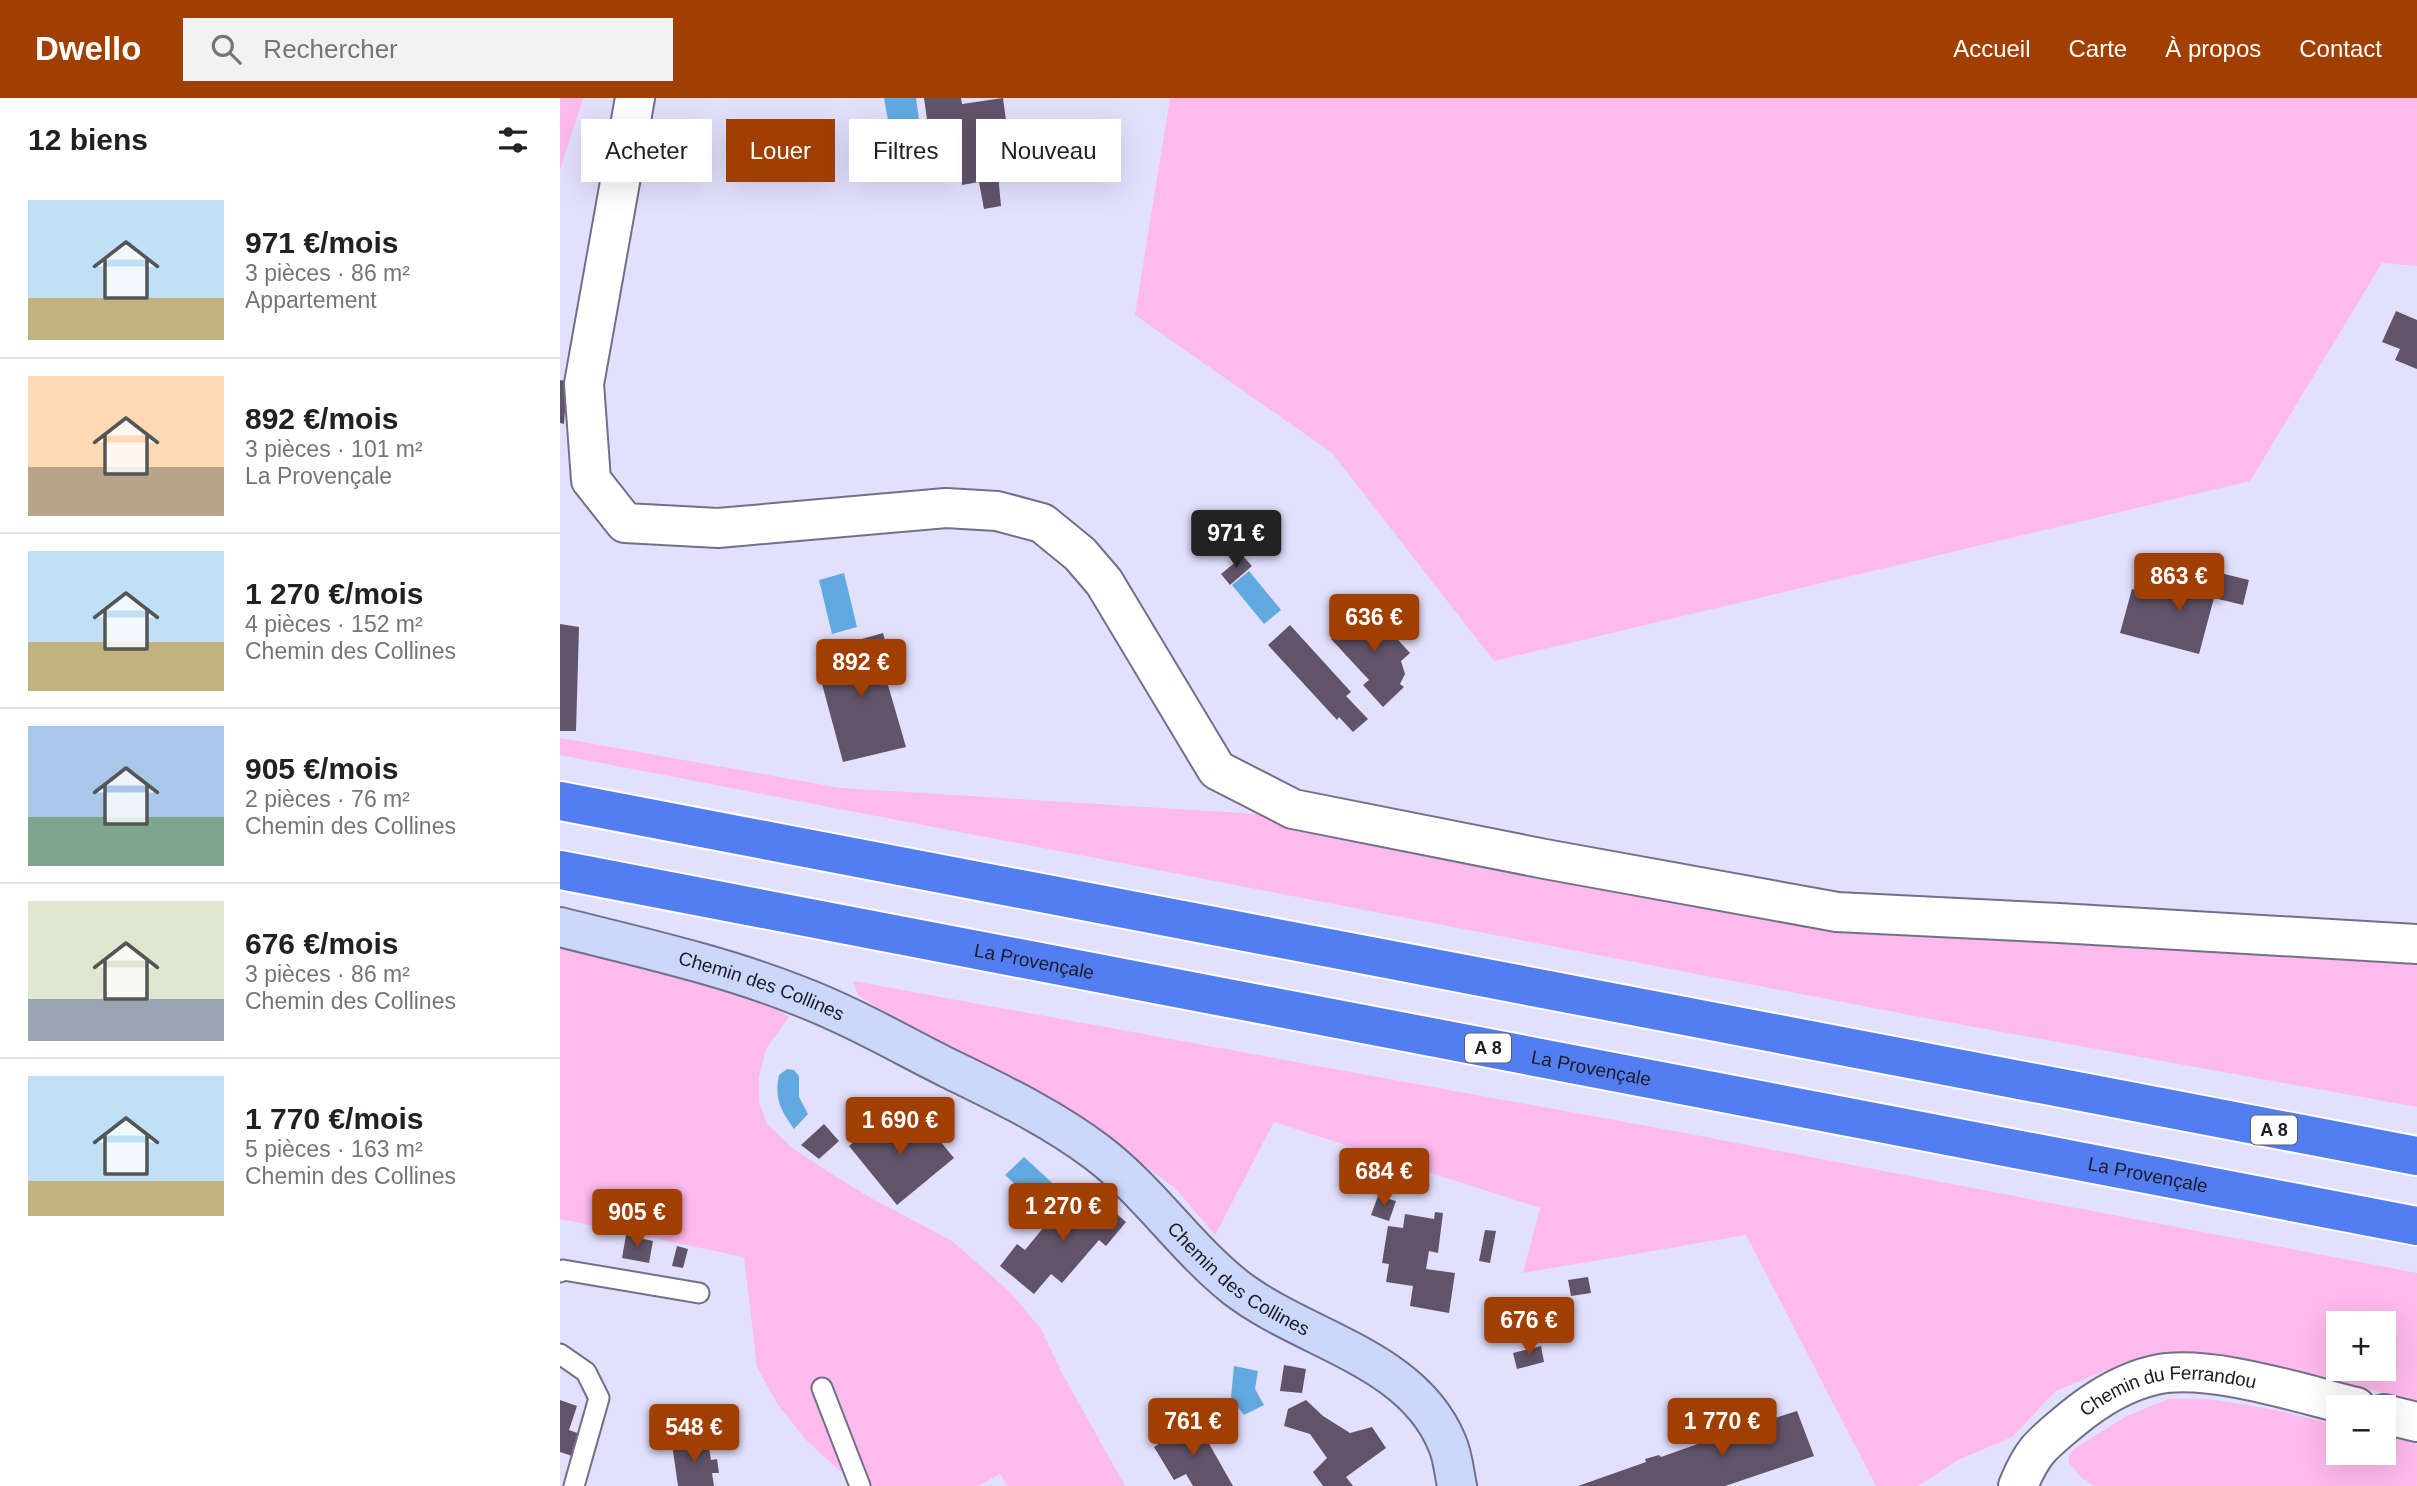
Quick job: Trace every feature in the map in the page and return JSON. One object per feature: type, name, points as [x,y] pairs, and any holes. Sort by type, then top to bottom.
[{"type":"highway","name":"A 8","points":[[560,801],[2417,1156]]},
{"type":"highway","name":"La Provençale","points":[[560,870],[2417,1226]]},
{"type":"street","points":[[635,98],[584,384],[591,480],[625,523],[718,528],[946,508],[997,510],[1042,523],[1080,554],[1104,582],[1217,771],[1293,809],[1545,859],[1837,912],[2417,944]]},
{"type":"street","name":"Chemin des Collines","points":[[560,927],[747,977],[797,995],[839,1013],[1057,1124],[1100,1154],[1236,1287],[1300,1327],[1388,1372],[1412,1390],[1429,1411],[1448,1444],[1457,1486]]},
{"type":"street","name":"Chemin du Ferrandou","points":[[2018,1486],[2029,1458],[2081,1412],[2120,1386],[2156,1375],[2195,1372],[2326,1400]]},
{"type":"street","points":[[2396,1417],[2417,1422]]},
{"type":"lane","points":[[560,1272],[564,1270],[699,1293]]},
{"type":"lane","points":[[560,1354],[586,1372],[599,1398],[574,1486]]},
{"type":"lane","points":[[822,1388],[860,1486]]},
{"type":"shaded area","points":[[560,98],[583,98],[560,170]]},
{"type":"shaded area","points":[[1170,98],[2417,98],[2417,266],[2382,263],[2250,481],[1494,661],[1332,453],[1135,315]]},
{"type":"shaded area","points":[[560,738],[841,788],[1274,815],[1907,901],[2417,932],[2417,1107],[1931,1019],[560,755]]},
{"type":"shaded area","points":[[560,942],[763,1001],[789,1017],[766,1049],[759,1077],[759,1102],[767,1124],[791,1147],[827,1171],[869,1197],[952,1241],[1010,1292],[1041,1329],[1063,1375],[1125,1486],[1008,1486],[1000,1474],[978,1486],[857,1486],[808,1442],[778,1405],[757,1367],[744,1257],[560,1219]]},
{"type":"shaded area","points":[[853,981],[1669,1130],[2417,1273],[2417,1401],[2334,1381],[2396,1381],[2396,1311],[2326,1311],[2326,1379],[2166,1357],[2109,1369],[2056,1391],[2012,1437],[1958,1460],[1918,1486],[1876,1486],[1746,1235],[1523,1273],[1540,1208],[1274,1122],[1215,1235],[1176,1189],[1100,1132],[858,995]]},
{"type":"shaded area","points":[[2168,1399],[2207,1399],[2271,1409],[2326,1422],[2326,1465],[2396,1465],[2396,1439],[2417,1444],[2417,1486],[2094,1486],[2082,1478],[2069,1463],[2069,1455],[2074,1449],[2125,1417]]},
{"type":"water","points":[[884,98],[916,98],[919,119],[888,119]]},
{"type":"water","points":[[1249,571],[1281,610],[1264,624],[1232,585]]},
{"type":"water","points":[[844,573],[857,627],[832,634],[819,580]]},
{"type":"water","points":[[787,1069],[794,1070],[799,1076],[799,1097],[808,1114],[794,1129],[778,1098],[779,1075]]},
{"type":"water","points":[[1024,1157],[1061,1191],[1043,1210],[1005,1175]]},
{"type":"water","points":[[1234,1366],[1258,1371],[1255,1389],[1264,1405],[1244,1415],[1231,1397]]},
{"type":"building","points":[[924,98],[961,98],[962,104],[1003,98],[1006,119],[976,119],[976,182],[979,182],[962,185],[962,119],[927,119]]},
{"type":"building","points":[[979,182],[999,182],[1001,206],[984,209]]},
{"type":"building","points":[[2396,311],[2417,320],[2417,369],[2395,360],[2400,349],[2382,342]]},
{"type":"building","points":[[560,380],[567,381],[564,424],[560,423]]},
{"type":"building","points":[[1243,556],[1252,566],[1230,585],[1221,574]]},
{"type":"building","points":[[2212,571],[2249,580],[2243,605],[2214,598],[2199,654],[2120,633],[2132,589],[2157,596],[2160,587],[2205,598]]},
{"type":"building","points":[[1367,606],[1410,653],[1401,661],[1405,674],[1400,684],[1404,687],[1383,707],[1363,685],[1369,680],[1331,639]]},
{"type":"building","points":[[560,624],[579,627],[576,731],[560,731]]},
{"type":"building","points":[[1290,625],[1351,692],[1346,696],[1368,719],[1353,732],[1339,717],[1337,720],[1268,645]]},
{"type":"building","points":[[883,633],[888,652],[879,654],[906,747],[843,762],[819,665],[831,654],[830,648]]},
{"type":"building","points":[[890,1112],[915,1140],[930,1129],[954,1158],[897,1205],[849,1146]]},
{"type":"building","points":[[824,1124],[839,1141],[819,1159],[801,1145]]},
{"type":"building","points":[[1090,1191],[1126,1222],[1106,1246],[1099,1240],[1062,1283],[1051,1274],[1034,1294],[1000,1266],[1017,1244],[1025,1250],[1062,1205],[1071,1213]]},
{"type":"building","points":[[1378,1196],[1396,1201],[1389,1221],[1371,1215]]},
{"type":"building","points":[[1435,1212],[1443,1213],[1438,1253],[1429,1251],[1426,1269],[1455,1273],[1449,1313],[1410,1306],[1413,1286],[1386,1282],[1389,1264],[1382,1263],[1388,1226],[1403,1228],[1405,1214],[1434,1219]]},
{"type":"building","points":[[1485,1230],[1496,1231],[1490,1263],[1479,1261]]},
{"type":"building","points":[[626,1235],[653,1241],[649,1263],[622,1258]]},
{"type":"building","points":[[677,1246],[688,1249],[683,1268],[672,1266]]},
{"type":"building","points":[[1588,1277],[1591,1293],[1571,1296],[1568,1280]]},
{"type":"building","points":[[1541,1346],[1544,1362],[1517,1369],[1513,1353]]},
{"type":"building","points":[[1284,1365],[1306,1369],[1302,1393],[1280,1391]]},
{"type":"building","points":[[560,1400],[577,1406],[569,1430],[580,1434],[572,1456],[560,1452]]},
{"type":"building","points":[[1306,1400],[1323,1416],[1350,1433],[1372,1427],[1386,1448],[1346,1477],[1353,1486],[1323,1486],[1313,1472],[1327,1458],[1310,1434],[1284,1426],[1288,1409]]},
{"type":"building","points":[[1797,1411],[1814,1456],[1725,1486],[1578,1486],[1646,1462],[1645,1459],[1659,1455],[1661,1457],[1743,1428],[1742,1425],[1755,1421],[1756,1424]]},
{"type":"building","points":[[1196,1421],[1233,1486],[1193,1486],[1186,1474],[1174,1480],[1154,1447]]},
{"type":"building","points":[[708,1441],[711,1460],[717,1459],[719,1473],[712,1473],[714,1486],[678,1486],[672,1444]]}]
